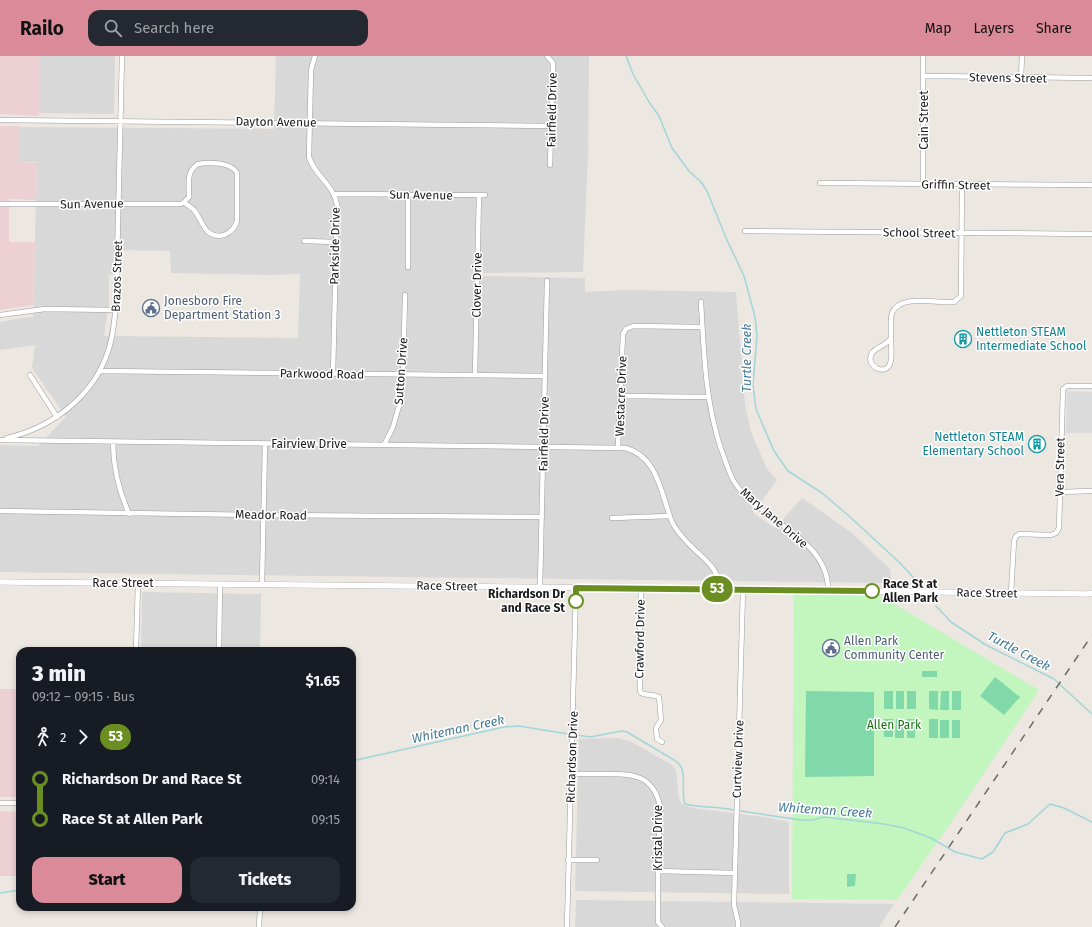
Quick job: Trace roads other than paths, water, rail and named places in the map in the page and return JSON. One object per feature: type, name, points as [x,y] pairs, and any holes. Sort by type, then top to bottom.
[{"type":"street","name":"Brazos Street","points":[[1,440],[29,432],[57,417],[79,398],[100,371],[108,351],[116,310],[122,56]]},
{"type":"street","name":"Parkside Drive","points":[[315,56],[311,70],[309,157],[311,163],[334,194],[337,205],[333,374]]},
{"type":"street","name":"Fairfield Drive","points":[[548,56],[553,63],[550,164]]},
{"type":"street","name":"Cain Street","points":[[924,56],[924,184]]},
{"type":"street","points":[[1021,78],[1022,56]]},
{"type":"street","name":"Stevens Street","points":[[924,76],[1092,78]]},
{"type":"street","name":"Dayton Avenue","points":[[0,120],[552,126]]},
{"type":"street","points":[[201,164],[227,164],[236,169],[238,175],[237,221],[229,233],[220,236],[208,232],[193,209],[184,202],[189,197],[189,174],[193,167],[201,164]]},
{"type":"street","name":"Griffin Street","points":[[820,183],[1092,185]]},
{"type":"street","points":[[891,338],[885,345],[871,354],[870,359],[872,364],[877,369],[884,369],[888,367],[891,361],[892,315],[897,305],[907,301],[951,302],[958,300],[961,294],[962,185]]},
{"type":"street","name":"Sun Avenue","points":[[334,194],[485,195]]},
{"type":"street","points":[[408,194],[408,267]]},
{"type":"street","name":"Clover Drive","points":[[474,375],[479,195]]},
{"type":"street","name":"Sun Avenue","points":[[0,204],[181,204],[184,202]]},
{"type":"street","name":"School Street","points":[[745,231],[1092,234]]},
{"type":"street","points":[[304,241],[336,242]]},
{"type":"street","name":"Fairfield Drive","points":[[540,587],[547,281]]},
{"type":"street","name":"Sutton Drive","points":[[384,445],[393,427],[401,399],[405,296]]},
{"type":"street","name":"Mary Jane Drive","points":[[701,302],[708,397],[716,432],[730,474],[738,488],[754,504],[792,532],[821,560],[828,577],[828,590]]},
{"type":"street","points":[[0,315],[45,309],[116,310]]},
{"type":"street","name":"Westacre Drive","points":[[702,327],[633,326],[626,329],[623,334],[618,447],[632,450],[650,463],[676,529],[715,569],[720,589]]},
{"type":"street","name":"Parkwood Road","points":[[100,371],[545,376]]},
{"type":"street","points":[[30,375],[57,417]]},
{"type":"street","name":"Vera Street","points":[[1012,593],[1014,541],[1016,536],[1019,534],[1051,535],[1056,533],[1059,528],[1062,393],[1064,388],[1067,386],[1092,386]]},
{"type":"street","points":[[621,396],[708,397]]},
{"type":"street","name":"Fairview Drive","points":[[1,440],[618,447]]},
{"type":"street","points":[[112,442],[114,468],[120,491],[129,514]]},
{"type":"street","points":[[262,584],[265,444]]},
{"type":"street","points":[[1060,492],[1092,491]]},
{"type":"street","name":"Meador Road","points":[[0,511],[129,514],[542,517]]},
{"type":"street","points":[[612,518],[670,516]]},
{"type":"street","name":"Race Street","points":[[0,582],[1089,593]]},
{"type":"street","points":[[136,647],[138,583]]},
{"type":"street","points":[[219,647],[220,584]]},
{"type":"street","name":"Richardson Drive","points":[[567,927],[576,588]]},
{"type":"street","name":"Crawford Drive","points":[[641,588],[639,657],[640,690],[641,693],[654,694],[659,697],[661,720],[656,728],[657,739],[662,742]]},
{"type":"street","name":"Curtview Drive","points":[[738,927],[734,905],[743,590]]},
{"type":"street","name":"Kristal Drive","points":[[571,774],[628,774],[640,778],[648,784],[656,794],[660,806],[658,922],[661,927]]},
{"type":"street","points":[[0,803],[16,803]]},
{"type":"street","points":[[568,860],[597,860]]},
{"type":"street","points":[[658,871],[735,872]]},
{"type":"street","points":[[259,927],[260,911]]},
{"type":"waterway","name":"Turtle Creek","points":[[626,56],[633,74],[659,116],[672,148],[689,171],[701,182],[707,191],[726,238],[744,276],[755,317],[757,336],[753,385],[756,409],[774,451],[788,471],[822,493],[900,563],[914,578]]},
{"type":"waterway","name":"Turtle Creek","points":[[936,606],[951,622],[986,645],[1054,679],[1092,714]]},
{"type":"waterway","name":"Whiteman Creek","points":[[356,760],[504,727],[519,726],[568,734]]},
{"type":"waterway","name":"Whiteman Creek","points":[[576,735],[590,737],[622,731],[627,732],[680,765],[683,775],[683,795],[685,804],[733,810]]},
{"type":"waterway","name":"Whiteman Creek","points":[[741,811],[801,820],[813,820],[824,817],[884,824],[904,828],[931,838],[955,852],[982,859],[993,852],[1005,833],[1028,824],[1050,804],[1064,808],[1092,822]]},
{"type":"waterway","name":"Whiteman Creek","points":[[0,893],[16,891]]},
{"type":"railway","points":[[895,927],[1092,635]]},
{"type":"place","name":"Jonesboro Fire Department Station 3","points":[[151,308]]},
{"type":"place","name":"Nettleton STEAM Intermediate School","points":[[963,339]]},
{"type":"place","name":"Nettleton STEAM Elementary School","points":[[1037,444]]},
{"type":"place","name":"Race St at Allen Park","points":[[872,591]]},
{"type":"place","name":"Richardson Dr and Race St","points":[[576,601]]},
{"type":"place","name":"Allen Park Community Center","points":[[831,648]]},
{"type":"park label","name":"Allen Park","points":[[894,725]]}]
